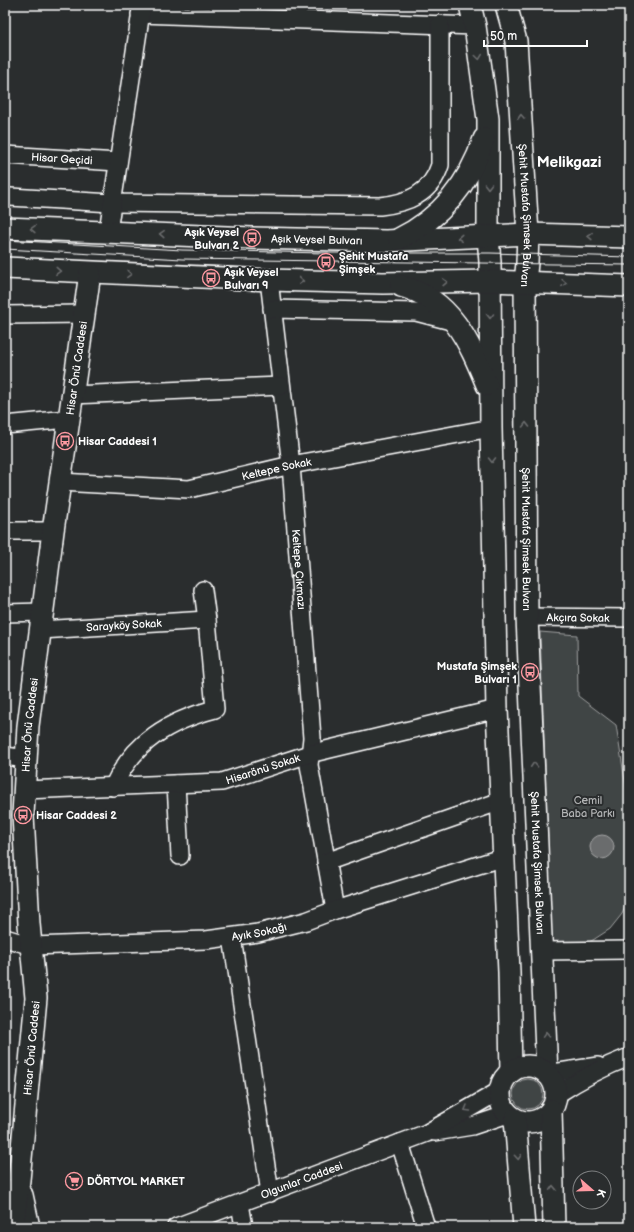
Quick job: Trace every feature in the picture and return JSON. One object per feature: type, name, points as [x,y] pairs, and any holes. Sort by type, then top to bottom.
[{"type":"main road","points":[[470,5],[475,26],[488,120],[490,392],[497,709],[509,972],[511,1072]]},
{"type":"main road","name":"Şehit Mustafa Şimsek Bulvarı","points":[[506,5],[516,41],[528,234],[525,282],[527,617],[547,1074]]},
{"type":"main road","points":[[396,241],[427,222],[453,198],[472,169],[479,153],[488,120]]},
{"type":"main road","name":"Aşık Veysel Bulvarı","points":[[5,228],[252,238],[396,241],[528,234],[629,237]]},
{"type":"main road","points":[[5,268],[269,280],[383,283],[490,281],[629,286]]},
{"type":"main road","name":"Hisar Önü Caddesi","points":[[13,1227],[12,1180],[36,998],[29,924],[23,815],[28,726],[68,420],[90,273]]},
{"type":"main road","points":[[383,283],[402,286],[419,293],[440,306],[455,322],[467,342],[490,392]]},
{"type":"main road","points":[[553,1103],[538,1120],[526,1122],[512,1116],[504,1108],[501,1100],[502,1084],[505,1077],[518,1068],[534,1066],[547,1074],[555,1087],[553,1103],[554,1227]]},
{"type":"main road","points":[[512,1116],[524,1227]]},
{"type":"main road","name":"Hisar Önü Caddesi","points":[[12,1180],[29,1227]]},
{"type":"street","points":[[108,231],[141,9],[475,26]]},
{"type":"street","points":[[10,197],[112,203],[380,206],[402,202],[421,194],[434,180],[440,165],[440,24]]},
{"type":"street","name":"Hisar Geçidi","points":[[5,156],[118,162]]},
{"type":"street","name":"Keltepe Çıkmazı","points":[[269,280],[291,465],[312,738],[308,765],[335,910]]},
{"type":"street","points":[[272,309],[416,312],[455,322]]},
{"type":"street","points":[[5,315],[84,314]]},
{"type":"street","points":[[72,395],[281,386]]},
{"type":"street","points":[[5,425],[68,420]]},
{"type":"street","name":"Keltepe Sokak","points":[[60,482],[189,489],[291,465],[491,428]]},
{"type":"street","points":[[5,531],[53,531]]},
{"type":"street","points":[[113,787],[134,753],[148,740],[175,723],[188,717],[215,709],[203,590]]},
{"type":"street","name":"Sarayköy Sokak","points":[[5,613],[41,621],[207,620]]},
{"type":"street","name":"Akçıra Sokak","points":[[527,617],[629,618]]},
{"type":"street","name":"Hisarönü Sokak","points":[[24,790],[222,782],[309,754],[497,709]]},
{"type":"street","points":[[5,756],[26,759]]},
{"type":"street","points":[[176,784],[180,856]]},
{"type":"street","points":[[326,862],[501,801]]},
{"type":"street","name":"Ayık Sokağı","points":[[5,938],[32,946],[206,940],[232,937],[282,928],[306,921],[335,910],[504,857]]},
{"type":"street","points":[[232,937],[270,1193]]},
{"type":"street","points":[[542,951],[629,950]]},
{"type":"street","points":[[553,1103],[580,1080],[629,1057]]},
{"type":"street","points":[[547,1074],[612,1064]]},
{"type":"street","points":[[427,1133],[501,1090]]},
{"type":"street","points":[[427,1133],[472,1126],[512,1116]]},
{"type":"street","name":"Olgunlar Caddesi","points":[[176,1227],[427,1133]]},
{"type":"street","points":[[400,1143],[426,1227]]},
{"type":"street","points":[[240,1204],[244,1227]]},
{"type":"green space","name":"Cemil Baba Parkı","points":[[540,632],[577,635],[578,696],[616,725],[629,806],[629,859],[626,905],[622,914],[610,929],[593,940],[583,944],[552,944]]},
{"type":"green space","points":[[528,1079],[539,1083],[543,1094],[539,1105],[528,1109],[517,1105],[513,1094],[517,1083]]},
{"type":"shaded area","points":[[602,835],[611,838],[614,847],[611,856],[602,859],[593,856],[590,847],[593,838]]},
{"type":"tram line","points":[[5,240],[182,250],[326,253],[490,253],[629,257]]},
{"type":"tram line","points":[[5,249],[182,259],[629,265]]},
{"type":"place","name":"Aşık Veysel Bulvarı 2","points":[[252,238]]},
{"type":"place","name":"Şehit Mustafa Şimşek","points":[[326,262]]},
{"type":"place","name":"Aşık Veysel Bulvarı 9","points":[[211,278]]},
{"type":"place","name":"Hisar Caddesi 1","points":[[65,441]]},
{"type":"place","name":"Mustafa Şimşek Bulvarı 1","points":[[530,672]]},
{"type":"place","name":"Hisar Caddesi 2","points":[[23,815]]},
{"type":"place","name":"DÖRTYOL MARKET","points":[[74,1181]]},
{"type":"district","name":"Melikgazi","points":[[569,162]]}]
